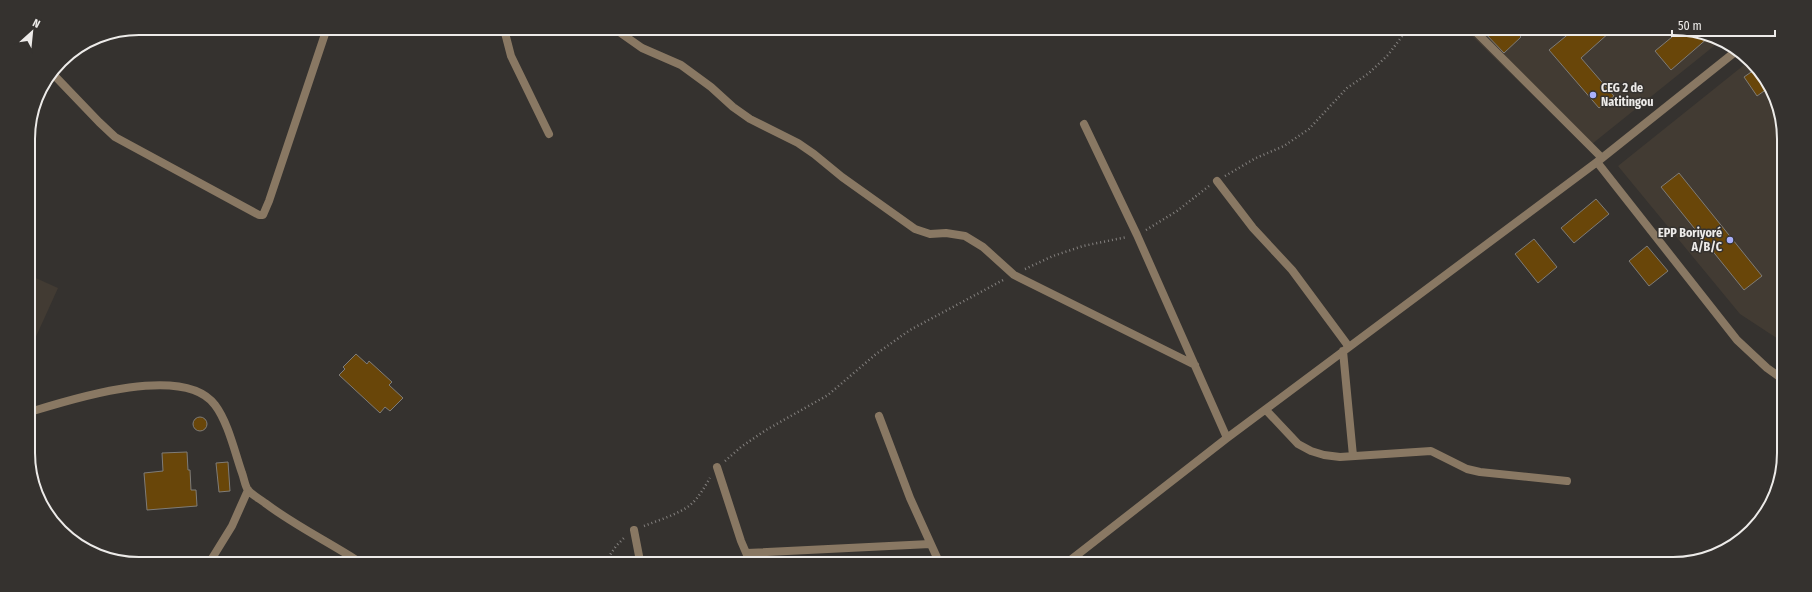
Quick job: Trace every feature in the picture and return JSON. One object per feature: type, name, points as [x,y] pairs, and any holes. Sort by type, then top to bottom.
[{"type":"street","points":[[56,77],[115,137],[259,215],[263,215],[325,35]]},
{"type":"street","points":[[506,35],[511,56],[549,134]]},
{"type":"street","points":[[624,35],[642,48],[681,65],[712,87],[732,107],[750,119],[798,143],[915,230],[930,234],[946,233],[965,236],[983,247],[1014,275],[1195,366]]},
{"type":"street","points":[[1479,35],[1600,160],[1737,340],[1767,368],[1777,375]]},
{"type":"street","points":[[1074,557],[1228,438],[1600,160],[1732,54]]},
{"type":"street","points":[[1084,124],[1137,235],[1228,438]]},
{"type":"street","points":[[1217,181],[1253,228],[1292,270],[1346,349],[1353,456]]},
{"type":"street","points":[[35,411],[95,394],[127,388],[156,385],[184,386],[202,394],[215,405],[224,423],[248,490],[297,526],[351,557]]},
{"type":"street","points":[[1266,410],[1298,444],[1311,451],[1324,455],[1353,456],[1431,451],[1467,469],[1480,472],[1567,481]]},
{"type":"street","points":[[879,416],[910,498],[936,557]]},
{"type":"street","points":[[717,467],[748,557]]},
{"type":"street","points":[[213,557],[232,526],[248,490]]},
{"type":"street","points":[[634,530],[639,557]]},
{"type":"street","points":[[746,553],[930,544]]},
{"type":"path","points":[[609,557],[616,546],[634,530],[679,512],[690,505],[700,494],[717,467],[741,447],[766,430],[828,395],[876,354],[910,330],[1053,256],[1083,246],[1137,235],[1177,210],[1217,181],[1256,158],[1284,146],[1309,129],[1348,88],[1369,73],[1388,55],[1403,35]]},
{"type":"shaded area","name":"CEG 2 de Natitingou","points":[[1471,35],[1673,35],[1700,39],[1716,44],[1587,148]]},
{"type":"shaded area","name":"EPP Boriyoré A/B/C","points":[[1744,65],[1746,66],[1759,81],[1766,93],[1776,126],[1777,338],[1740,314],[1618,166]]},
{"type":"shaded area","points":[[35,278],[58,288],[35,339]]},
{"type":"building","points":[[1487,35],[1519,35],[1521,37],[1504,53]]},
{"type":"building","points":[[1567,35],[1607,35],[1581,58],[1614,96],[1599,108],[1549,50]]},
{"type":"building","points":[[1674,35],[1705,41],[1671,70],[1655,51]]},
{"type":"building","points":[[1751,72],[1765,91],[1757,96],[1744,77]]},
{"type":"building","points":[[1679,173],[1762,276],[1744,290],[1661,187]]},
{"type":"building","points":[[1596,199],[1609,214],[1574,243],[1561,228]]},
{"type":"building","points":[[1534,239],[1557,267],[1538,283],[1515,254]]},
{"type":"building","points":[[1647,246],[1668,271],[1649,286],[1629,261]]},
{"type":"building","points":[[356,354],[367,364],[369,361],[392,382],[389,385],[403,398],[390,411],[385,407],[380,413],[339,375],[345,369],[343,367]]},
{"type":"building","points":[[197,417],[203,417],[207,421],[207,427],[203,431],[197,431],[193,427],[193,421]]},
{"type":"building","points":[[187,452],[191,490],[196,490],[197,506],[147,510],[144,473],[163,471],[162,453]]},
{"type":"building","points":[[228,462],[230,491],[219,492],[216,463]]},
{"type":"place","name":"CEG 2 de Natitingou","points":[[1593,95]]},
{"type":"place","name":"EPP Boriyoré A/B/C","points":[[1730,240]]}]
